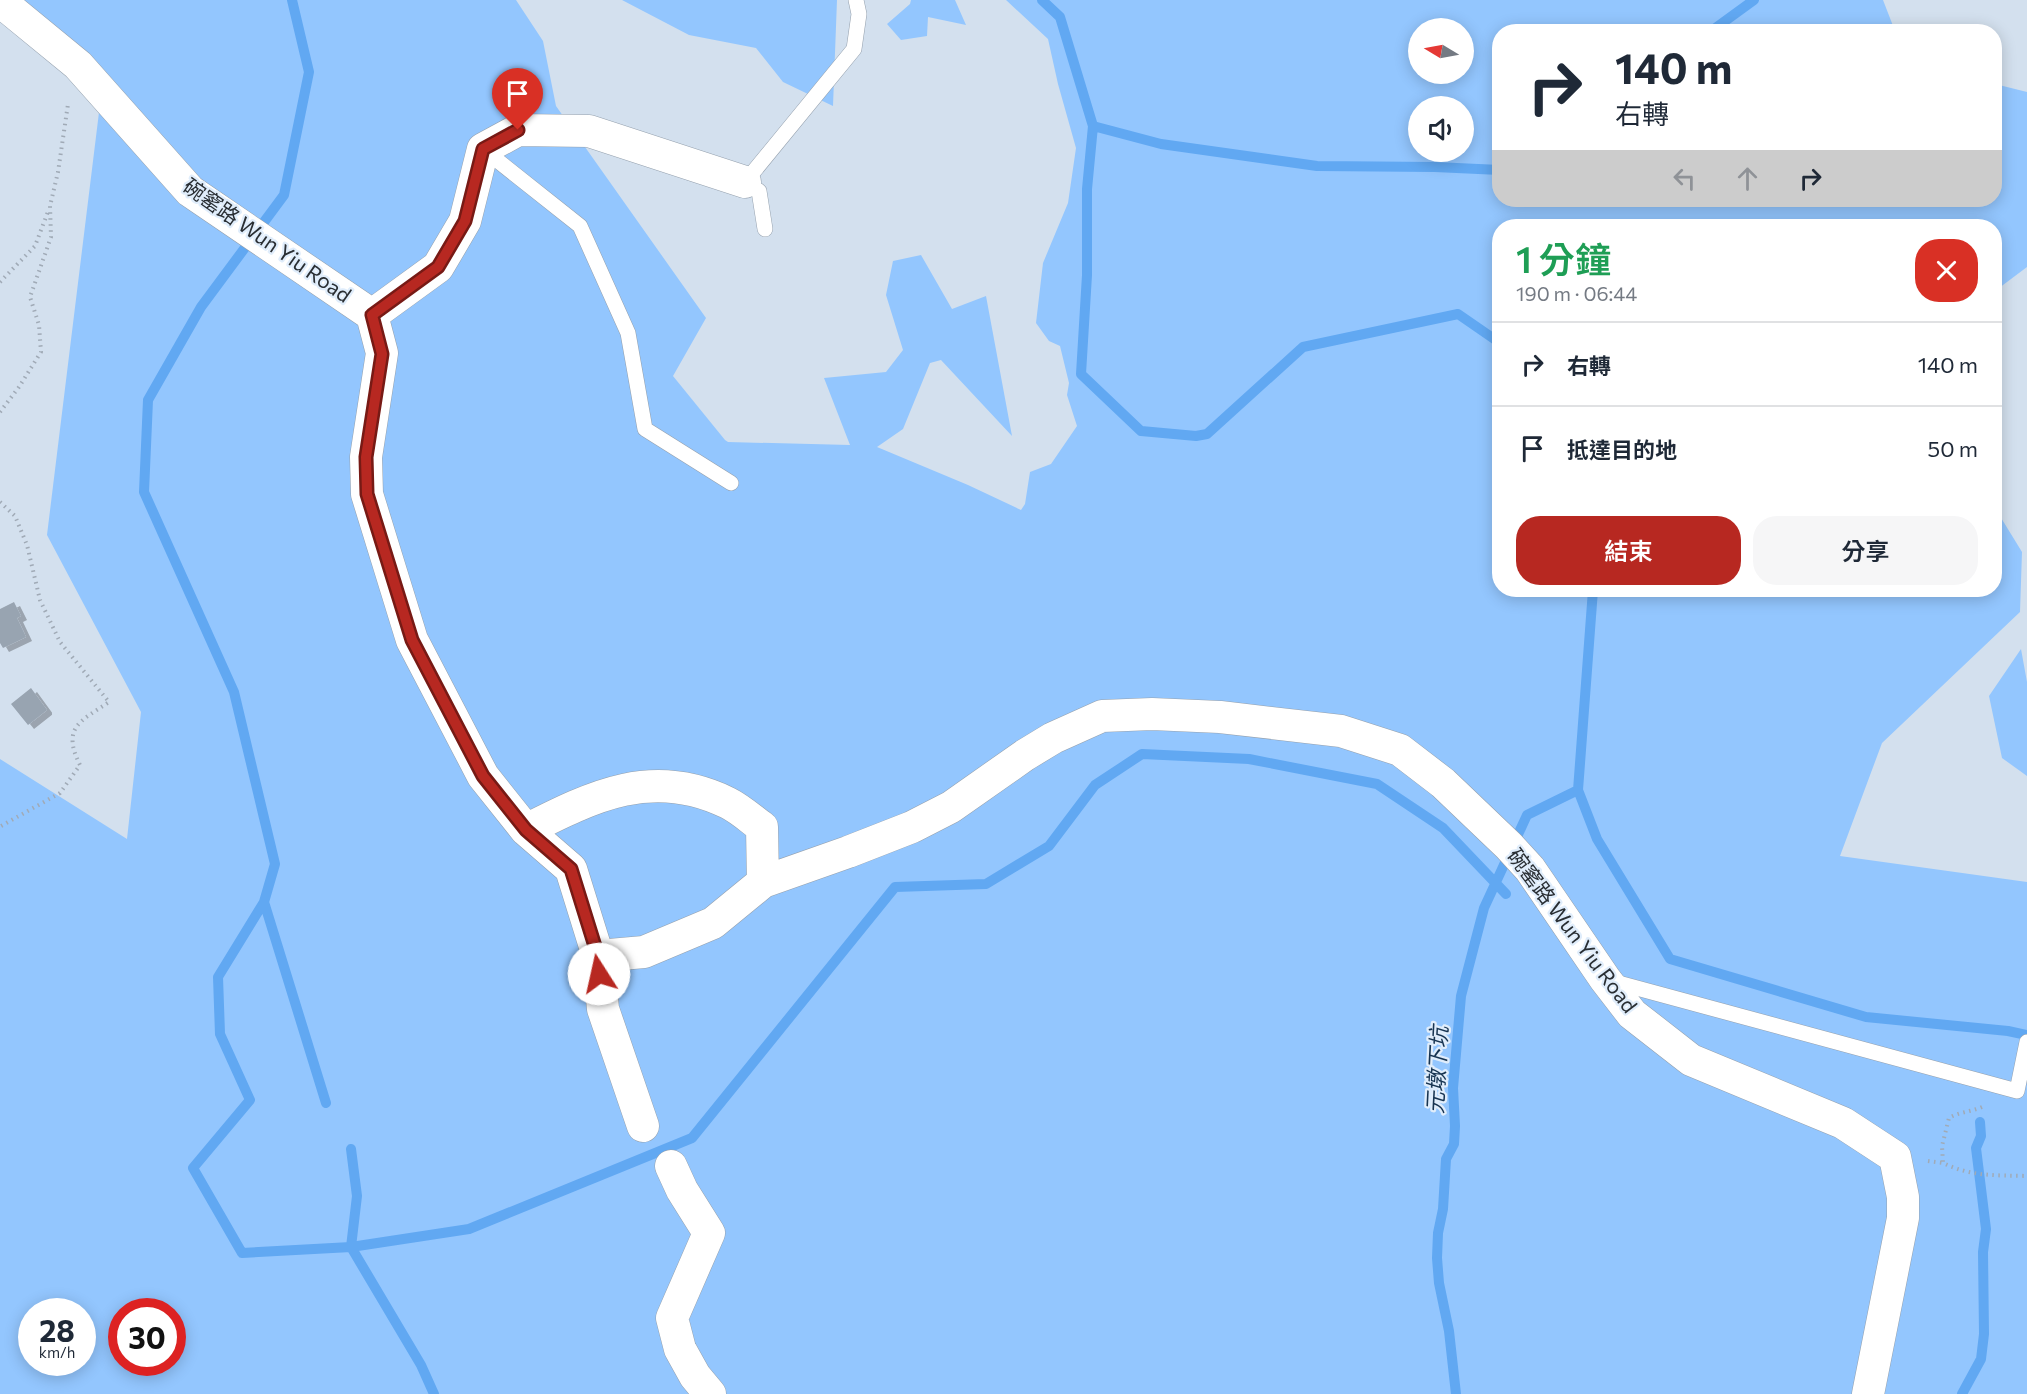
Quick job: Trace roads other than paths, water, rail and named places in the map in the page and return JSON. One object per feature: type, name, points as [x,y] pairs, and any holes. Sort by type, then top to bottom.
[{"type":"street","name":"碗窰路 Wun Yiu Road","points":[[9,4],[78,65],[190,190],[372,315],[382,354],[366,457],[367,494],[412,640],[483,776],[526,830],[571,869],[598,956],[644,952],[713,923],[763,882],[912,827],[951,807],[1053,738],[1102,716],[1152,714],[1220,717],[1308,727],[1341,731],[1400,750],[1443,783],[1530,869],[1605,979],[1632,1014],[1691,1060],[1844,1123],[1895,1157],[1903,1197],[1903,1218],[1869,1394]]},
{"type":"street","points":[[372,315],[438,267],[465,221],[483,149],[518,130],[589,131],[745,182]]},
{"type":"street","points":[[526,830],[577,805],[622,789],[656,784],[692,790],[729,803],[762,827],[763,882]]},
{"type":"street","points":[[598,956],[603,1009],[643,1126]]},
{"type":"street","points":[[671,1166],[682,1190],[709,1233],[672,1318],[680,1349],[695,1376],[710,1394]]},
{"type":"lane","points":[[765,229],[759,191],[745,182],[854,49],[859,14],[856,0]]},
{"type":"lane","points":[[483,149],[580,226],[628,333],[645,429],[731,483]]},
{"type":"lane","points":[[1605,979],[2017,1091],[2027,1042]]},
{"type":"waterway","points":[[292,0],[309,72],[284,195],[201,307],[148,400],[144,492],[234,692],[275,864],[264,902],[326,1103]]},
{"type":"waterway","points":[[1042,0],[1060,17],[1093,126],[1087,189],[1087,275],[1081,374],[1141,431],[1196,436],[1207,434],[1303,347],[1458,314],[1492,337]]},
{"type":"waterway","points":[[1721,24],[1754,0]]},
{"type":"waterway","points":[[1093,126],[1161,144],[1317,166],[1492,170]]},
{"type":"waterway","points":[[1592,597],[1578,790],[1597,839],[1670,959],[1866,1017],[2008,1031],[2027,1035]]},
{"type":"waterway","points":[[264,902],[218,977],[220,1034],[250,1100],[193,1168],[242,1253],[351,1247],[469,1229],[692,1138],[895,887],[986,884],[1049,846],[1095,785],[1142,754],[1249,759],[1377,784],[1443,828],[1506,894]]},
{"type":"waterway","name":"元墩下坑","points":[[1456,1394],[1437,1258],[1446,1159],[1454,1144],[1453,1088],[1461,996],[1484,908],[1527,815],[1578,790]]},
{"type":"waterway","points":[[1962,1394],[1981,1359],[1984,1334],[1983,1252],[1986,1229],[1976,1148],[1981,1136],[1980,1122]]},
{"type":"waterway","points":[[351,1149],[357,1196],[351,1247],[421,1365],[434,1394]]}]
